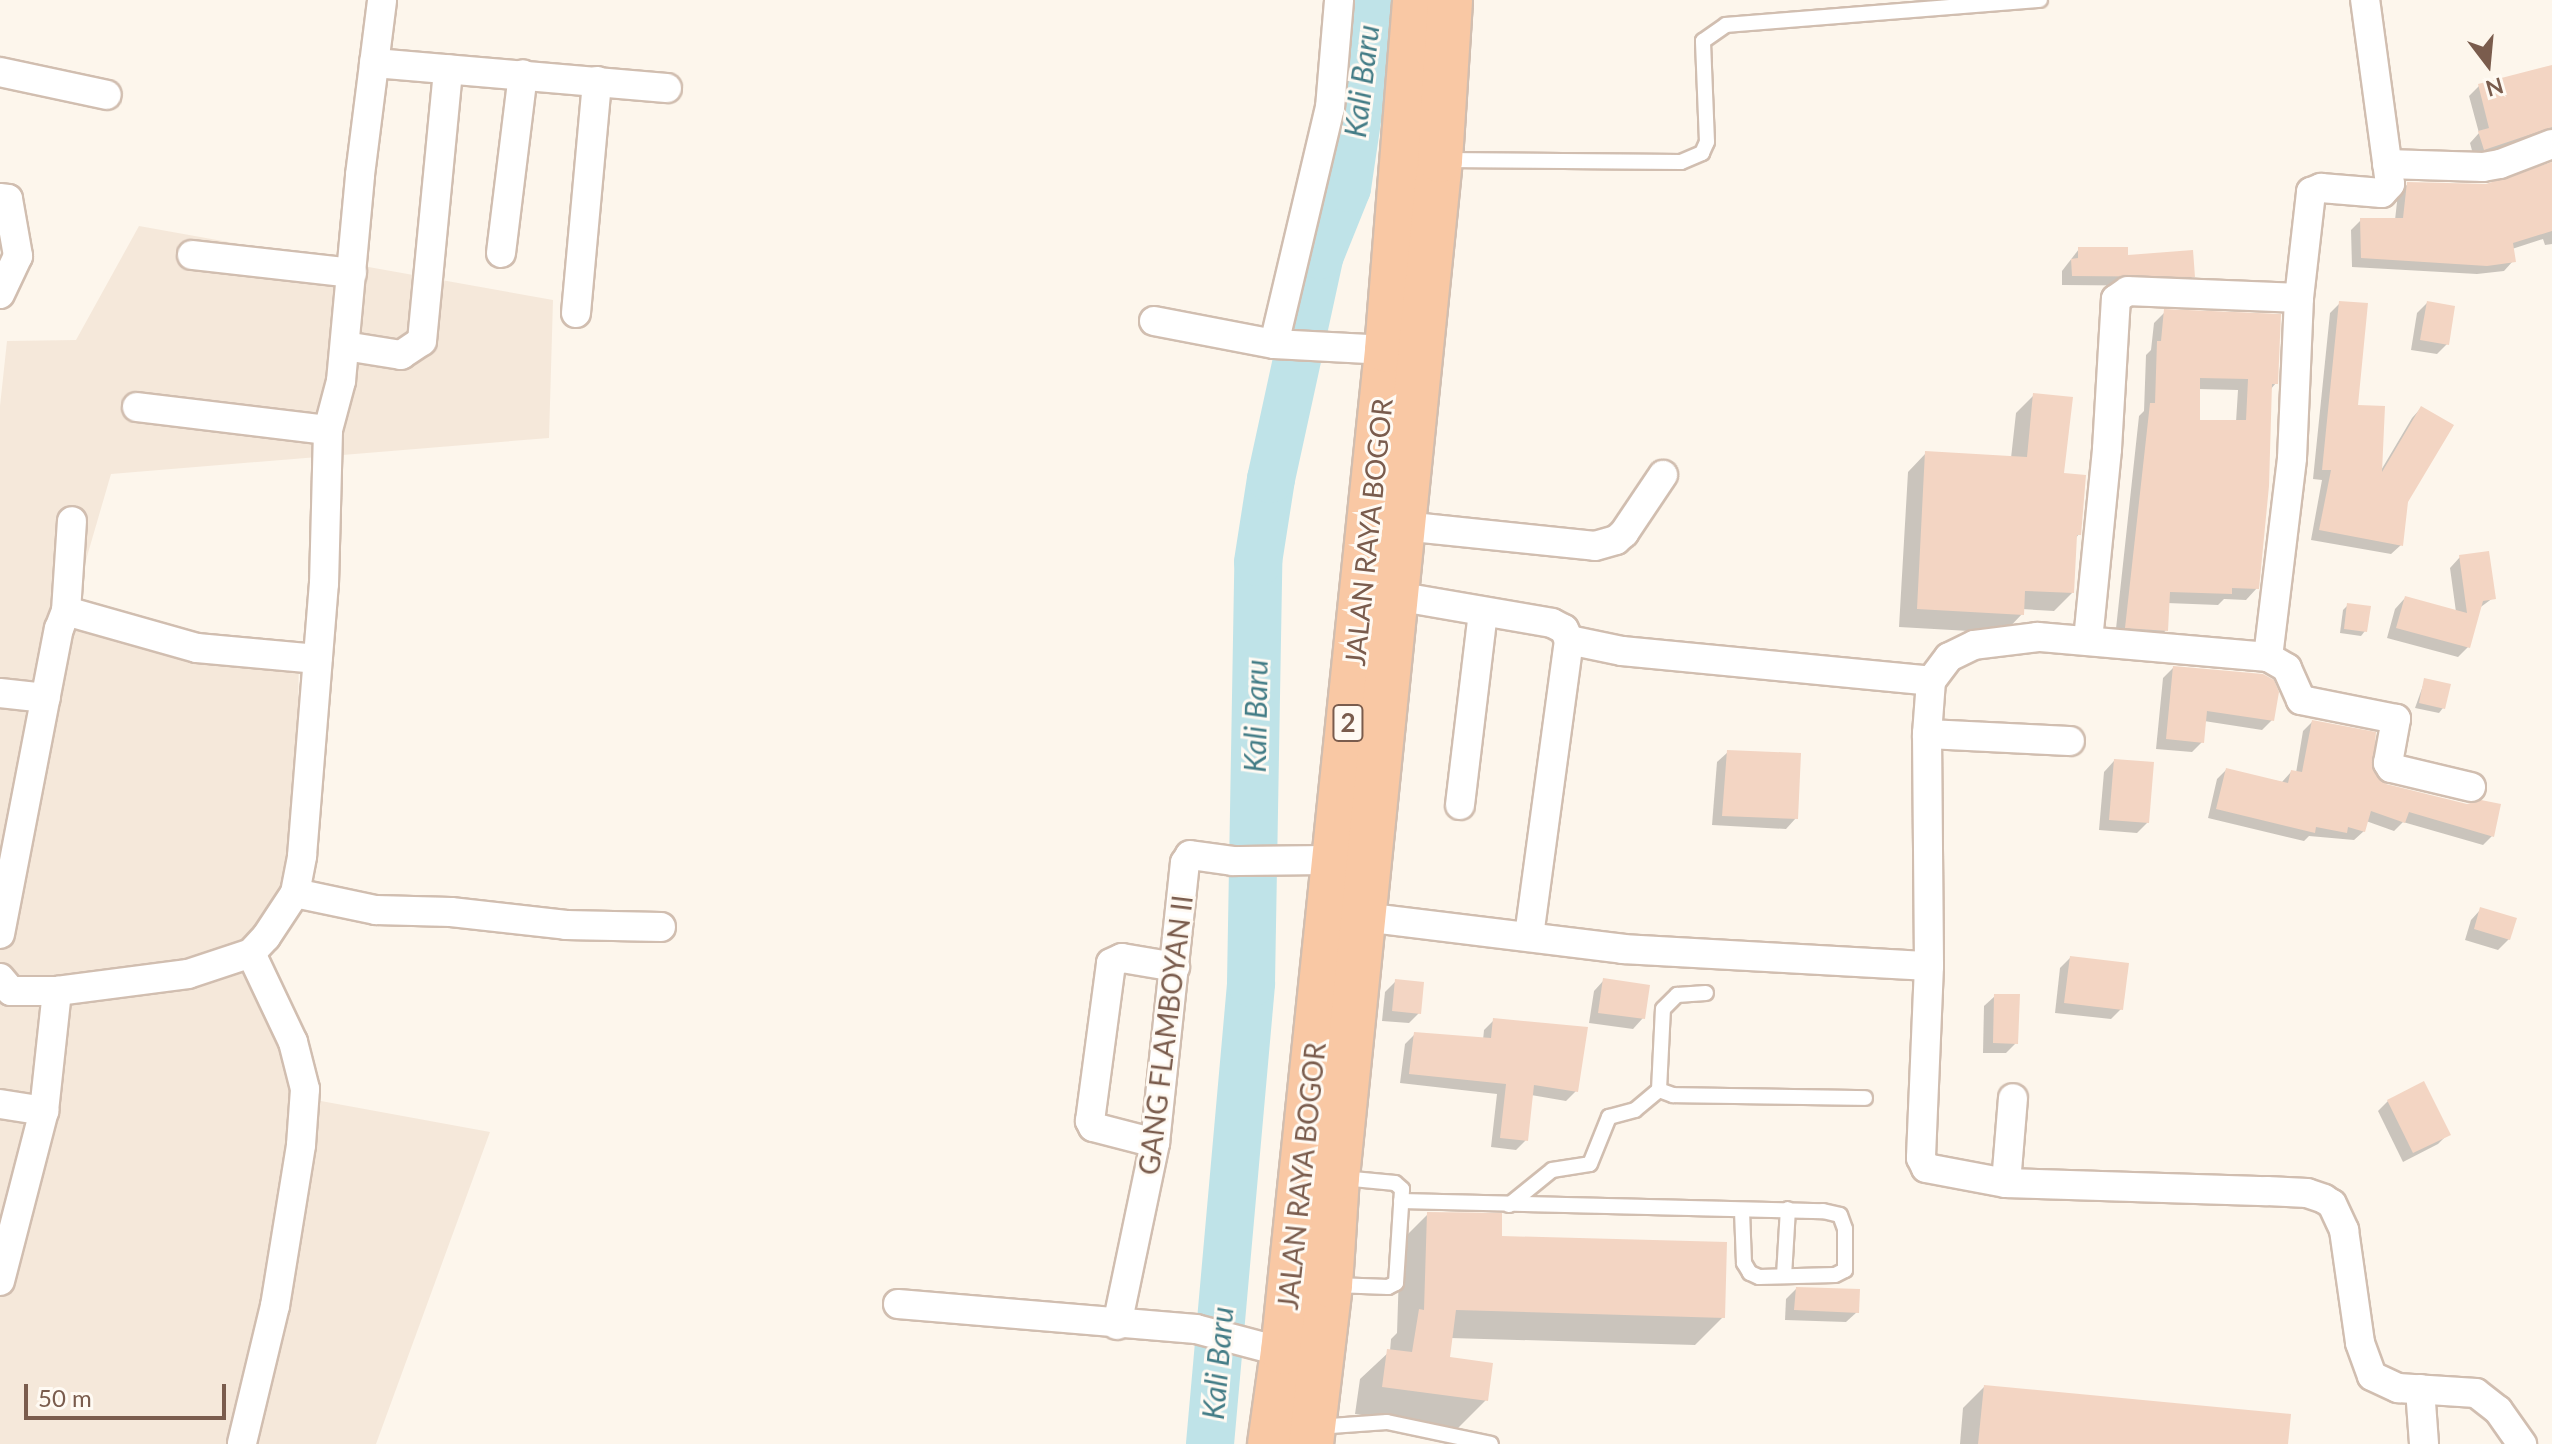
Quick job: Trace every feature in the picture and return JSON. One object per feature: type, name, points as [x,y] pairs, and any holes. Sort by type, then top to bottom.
[{"type":"highway","name":"JALAN RAYA BOGOR","points":[[1292,1431],[1272,1349],[1318,1175],[1364,917],[1403,526],[1420,161],[1415,0]]},
{"type":"highway","name":"JALAN RAYA BOGOR","points":[[1292,1431],[1330,1285],[1318,1175],[1318,860],[1374,350],[1420,161],[1450,0]]},
{"type":"street","points":[[0,978],[11,991],[57,991],[188,974],[251,953],[266,937],[295,893],[302,856],[318,659],[327,520],[328,430],[341,381],[382,0]]},
{"type":"street","points":[[1281,344],[1330,108],[1339,0]]},
{"type":"street","points":[[2268,657],[2292,458],[2299,298],[2311,192],[2321,188],[2382,193],[2390,184],[2365,0]]},
{"type":"street","points":[[374,63],[667,88]]},
{"type":"street","points":[[345,346],[401,355],[422,341],[448,69]]},
{"type":"street","points":[[0,72],[107,95]]},
{"type":"street","points":[[501,253],[523,74]]},
{"type":"street","points":[[576,313],[597,81]]},
{"type":"street","points":[[2387,164],[2483,167],[2518,158],[2552,144]]},
{"type":"street","points":[[0,198],[8,199],[18,256],[0,294]]},
{"type":"street","points":[[192,255],[352,273]]},
{"type":"street","points":[[2088,640],[2107,449],[2116,299],[2128,291],[2299,298]]},
{"type":"street","points":[[1154,321],[1281,344],[1374,350]]},
{"type":"street","points":[[137,407],[328,430]]},
{"type":"street","points":[[1403,526],[1582,547],[1607,544],[1624,533],[1663,475]]},
{"type":"street","points":[[0,934],[59,629],[66,611],[72,521]]},
{"type":"street","points":[[1396,596],[1552,623],[1564,629],[1569,640],[1529,936]]},
{"type":"street","points":[[66,611],[197,648],[318,659]]},
{"type":"street","points":[[1460,805],[1483,612]]},
{"type":"street","points":[[2471,787],[2391,768],[2388,763],[2396,719],[2301,700],[2287,668],[2268,657],[2038,637],[1974,645],[1949,657],[1931,681],[1927,734],[1929,966],[1921,1158],[1926,1168],[2006,1183],[2307,1193],[2324,1199],[2332,1204],[2344,1230],[2365,1362],[2372,1376],[2385,1385],[2476,1393],[2498,1410],[2522,1444]]},
{"type":"street","points":[[1569,640],[1622,651],[1931,681]]},
{"type":"street","points":[[0,693],[46,698]]},
{"type":"street","points":[[1927,734],[2070,741]]},
{"type":"street","name":"GANG FLAMBOYAN II","points":[[1117,1325],[1155,1143],[1187,859],[1190,855],[1233,861],[1318,860]]},
{"type":"street","points":[[295,893],[376,910],[451,912],[566,925],[661,927]]},
{"type":"street","points":[[1364,917],[1623,949],[1929,966]]},
{"type":"street","points":[[242,1443],[255,1401],[275,1306],[301,1145],[305,1089],[293,1042],[251,953]]},
{"type":"street","points":[[1155,1143],[1093,1127],[1090,1121],[1111,963],[1122,958],[1175,967]]},
{"type":"street","points":[[0,1281],[44,1111],[57,991]]},
{"type":"street","points":[[2006,1183],[2013,1098]]},
{"type":"street","points":[[0,1104],[44,1111]]},
{"type":"street","points":[[898,1304],[1117,1325],[1196,1329],[1272,1349]]},
{"type":"street","points":[[2420,1389],[2424,1444]]},
{"type":"lane","points":[[1420,161],[1681,162],[1702,153],[1707,142],[1703,41],[1726,25],[2040,0]]},
{"type":"lane","points":[[1509,1205],[1552,1170],[1590,1164],[1609,1117],[1635,1110],[1659,1090],[1663,1009],[1677,995],[1706,993]]},
{"type":"lane","points":[[1659,1090],[1673,1095],[1865,1098]]},
{"type":"lane","points":[[1318,1175],[1395,1183],[1402,1189],[1396,1283],[1388,1287],[1330,1285]]},
{"type":"lane","points":[[1401,1201],[1788,1209],[1840,1215],[1847,1260],[1845,1270],[1835,1275],[1759,1277],[1750,1273],[1744,1263],[1742,1210]]},
{"type":"lane","points":[[1784,1276],[1788,1209]]},
{"type":"lane","points":[[1292,1431],[1387,1422],[1491,1444]]},
{"type":"shaded area","points":[[139,226],[553,300],[549,438],[111,474],[72,608],[299,650],[296,860],[262,966],[310,1099],[490,1132],[376,1444],[0,1444],[0,406],[7,341],[76,340]]},
{"type":"building","points":[[2552,65],[2552,127],[2484,150],[2478,131],[2489,128],[2478,84]]},
{"type":"building","points":[[2552,162],[2552,231],[2513,243],[2516,262],[2487,266],[2361,258],[2360,218],[2403,218],[2407,182],[2486,184]]},
{"type":"building","points":[[2078,247],[2128,247],[2128,255],[2193,250],[2195,277],[2072,276],[2071,259],[2078,258]]},
{"type":"building","points":[[2339,301],[2368,303],[2358,405],[2385,406],[2382,472],[2421,406],[2454,425],[2408,502],[2403,546],[2319,530],[2331,470],[2322,470]]},
{"type":"building","points":[[2427,301],[2455,306],[2449,345],[2420,340]]},
{"type":"building","points":[[2164,309],[2281,314],[2278,384],[2272,384],[2269,486],[2259,589],[2232,588],[2232,594],[2170,592],[2168,631],[2125,628],[2150,403],[2155,403],[2157,341],[2161,341]],"holes":[[[2200,378],[2248,379],[2246,420],[2200,420]]]},
{"type":"building","points":[[2033,393],[2073,397],[2064,473],[2086,475],[2081,535],[2077,535],[2074,593],[2025,591],[2024,615],[1917,609],[1925,451],[2027,457]]},
{"type":"building","points":[[2489,551],[2496,599],[2483,601],[2470,648],[2396,628],[2405,596],[2467,613],[2459,555]]},
{"type":"building","points":[[2347,603],[2371,606],[2367,632],[2344,629]]},
{"type":"building","points":[[2173,666],[2263,674],[2274,680],[2279,692],[2274,721],[2207,711],[2204,743],[2166,739]]},
{"type":"building","points":[[2424,678],[2451,684],[2445,709],[2419,703]]},
{"type":"building","points":[[2312,720],[2376,732],[2373,771],[2386,784],[2467,804],[2481,800],[2501,804],[2494,837],[2409,812],[2405,823],[2371,811],[2365,832],[2348,827],[2347,833],[2316,827],[2315,833],[2216,809],[2226,768],[2288,783],[2291,770],[2302,772]]},
{"type":"building","points":[[1727,750],[1801,753],[1798,819],[1722,816]]},
{"type":"building","points":[[2114,759],[2154,762],[2149,823],[2109,820]]},
{"type":"building","points":[[2480,907],[2517,918],[2510,940],[2474,929]]},
{"type":"building","points":[[2070,956],[2129,963],[2123,1010],[2064,1003]]},
{"type":"building","points":[[1603,978],[1650,985],[1645,1019],[1598,1013]]},
{"type":"building","points":[[1395,979],[1424,982],[1421,1014],[1392,1011]]},
{"type":"building","points":[[1994,994],[2020,994],[2018,1044],[1993,1043]]},
{"type":"building","points":[[1493,1018],[1588,1027],[1578,1092],[1534,1085],[1528,1141],[1500,1138],[1506,1084],[1409,1074],[1414,1032],[1491,1038]]},
{"type":"building","points":[[2424,1081],[2451,1135],[2413,1153],[2387,1100]]},
{"type":"building","points":[[1427,1212],[1502,1213],[1502,1236],[1727,1242],[1725,1318],[1456,1310],[1450,1357],[1493,1363],[1488,1401],[1382,1387],[1387,1349],[1412,1352],[1419,1309],[1424,1310]]},
{"type":"building","points":[[1796,1287],[1860,1289],[1859,1313],[1794,1310]]},
{"type":"building","points":[[1984,1385],[2291,1414],[2288,1444],[1978,1444]]},
{"type":"waterway","name":"Kali Baru","points":[[1210,1444],[1251,983],[1258,562],[1271,479],[1320,255],[1347,188],[1370,33],[1371,0]]}]
